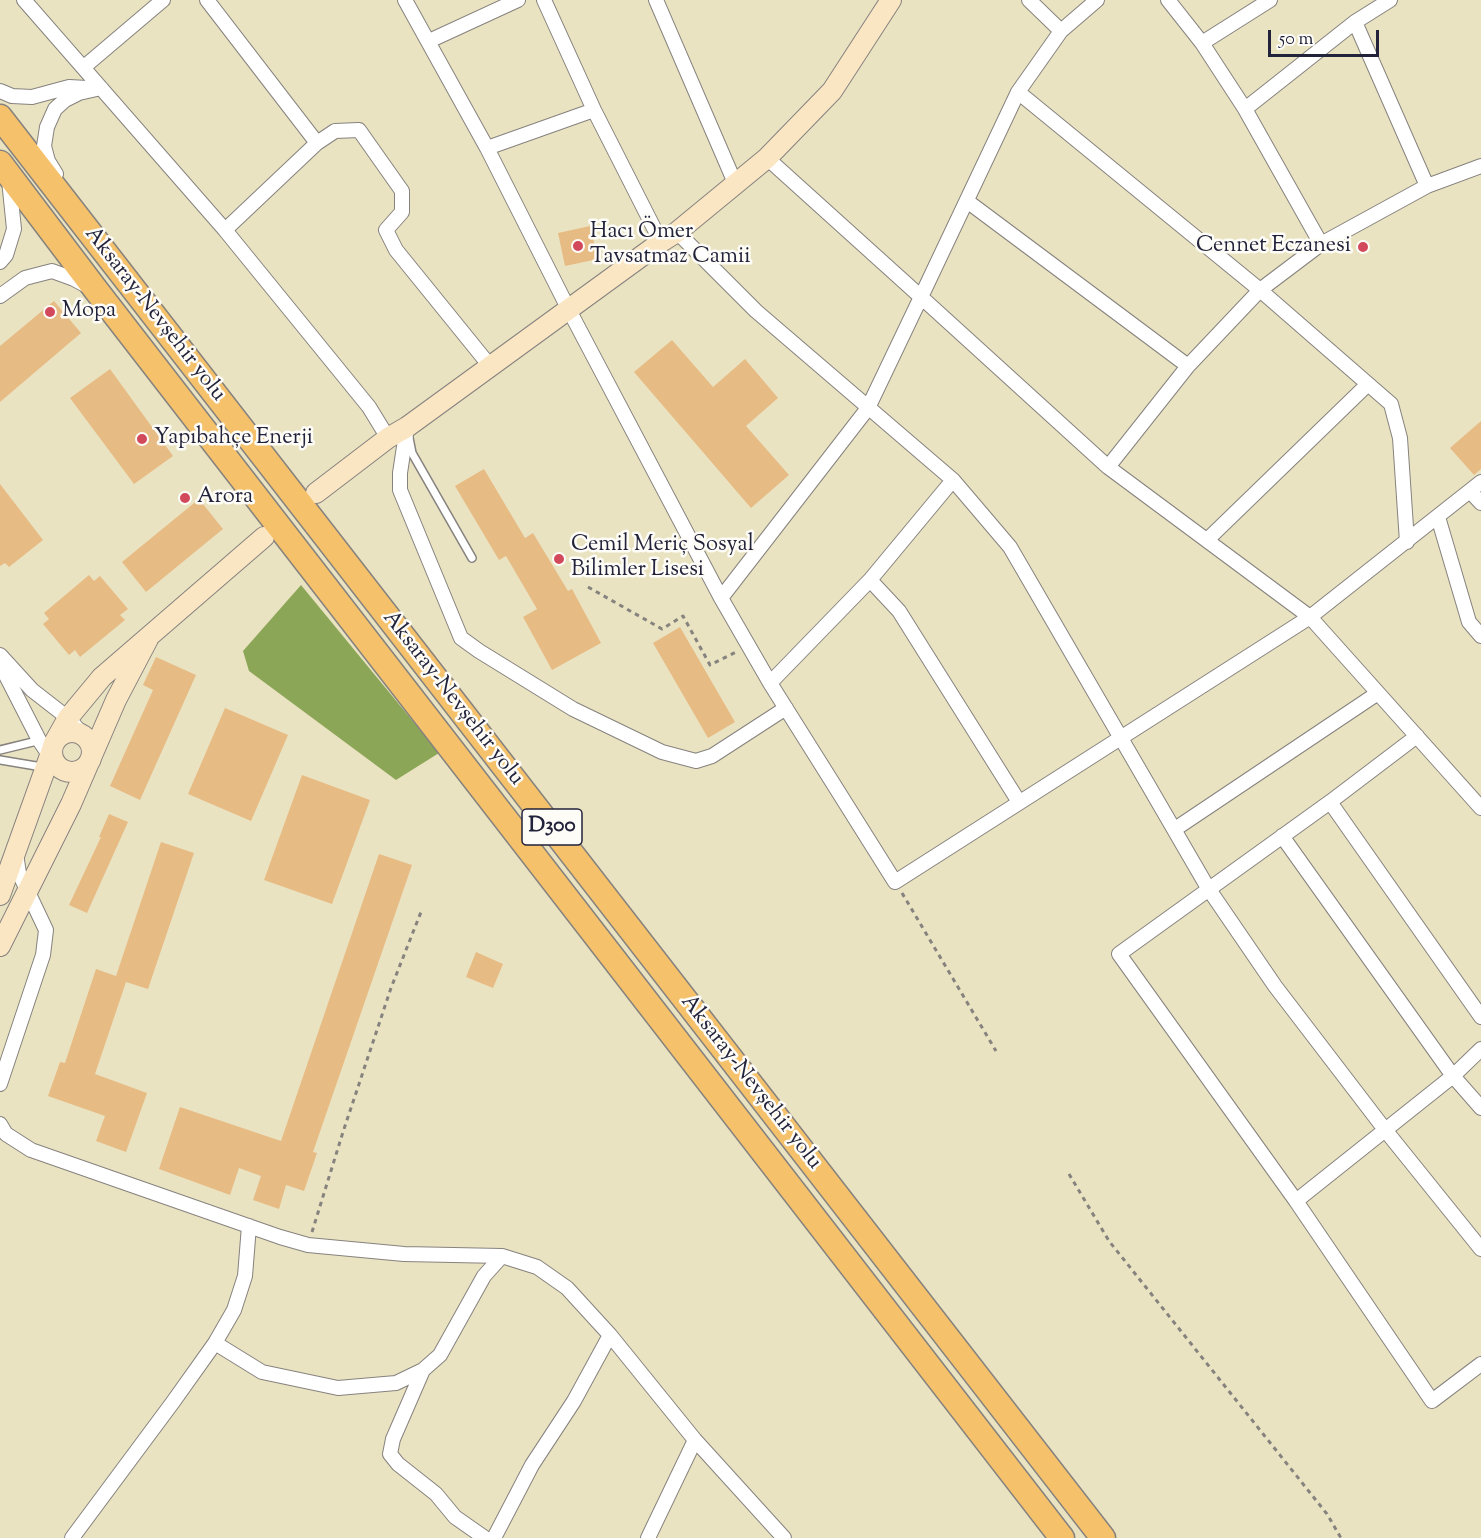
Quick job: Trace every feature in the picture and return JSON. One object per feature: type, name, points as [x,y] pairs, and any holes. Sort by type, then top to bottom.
[{"type":"highway","name":"Aksaray-Nevşehir yolu","points":[[0,117],[1103,1538]]},
{"type":"highway","name":"Aksaray-Nevşehir yolu","points":[[4,169],[1062,1538]]},
{"type":"street","points":[[24,0],[225,230],[369,407],[388,438]]},
{"type":"street","points":[[84,67],[163,0]]},
{"type":"street","points":[[207,0],[317,143]]},
{"type":"street","points":[[405,0],[487,148],[569,310],[721,598],[770,684],[895,882],[1310,617],[1476,487],[1481,503]]},
{"type":"street","points":[[429,41],[518,0]]},
{"type":"street","points":[[544,0],[594,110],[669,237],[953,480],[1010,547],[1208,888],[1275,986],[1386,1131],[1481,1249]]},
{"type":"street","points":[[656,0],[735,183]]},
{"type":"street","points":[[316,493],[388,438],[407,427],[669,237],[767,158],[832,91],[891,0]]},
{"type":"street","points":[[1029,0],[1061,32]]},
{"type":"street","points":[[721,598],[868,408],[1018,92],[1061,32],[1097,0]]},
{"type":"street","points":[[1168,0],[1202,43],[1245,109],[1321,244]]},
{"type":"street","points":[[1202,43],[1270,0]]},
{"type":"street","points":[[1245,109],[1355,22],[1390,0]]},
{"type":"street","points":[[1355,22],[1427,186]]},
{"type":"street","points":[[0,91],[12,96],[32,97],[69,87],[101,88]]},
{"type":"street","points":[[98,242],[48,161],[45,146],[47,127],[55,109],[65,100],[79,93],[101,88]]},
{"type":"street","points":[[1018,92],[1260,290],[1391,404],[1400,438],[1407,542]]},
{"type":"street","points":[[487,148],[594,110]]},
{"type":"street","points":[[225,230],[317,143],[335,131],[359,130],[402,190],[402,212],[386,230],[396,250],[490,366]]},
{"type":"street","points":[[767,158],[1108,466],[1310,617],[1481,808]]},
{"type":"street","points":[[1108,466],[1188,366],[1260,290],[1321,244],[1427,186],[1481,166]]},
{"type":"street","points":[[0,262],[6,255],[14,229],[4,169]]},
{"type":"street","points":[[967,201],[1188,366]]},
{"type":"street","points":[[0,296],[25,278],[52,271],[96,290]]},
{"type":"street","points":[[1207,540],[1368,384]]},
{"type":"street","points":[[407,427],[400,473],[400,490],[461,638],[470,645],[573,709],[662,752],[696,761],[712,756],[786,708]]},
{"type":"street","points":[[770,684],[870,580],[953,480]]},
{"type":"street","points":[[1438,517],[1469,622],[1481,636]]},
{"type":"street","points":[[0,895],[55,748],[102,677],[264,537]]},
{"type":"street","points":[[870,580],[899,611],[1019,802]]},
{"type":"street","points":[[0,946],[71,804],[116,700],[148,639]]},
{"type":"street","points":[[0,655],[32,690],[55,748]]},
{"type":"street","points":[[0,664],[55,748],[79,771],[89,761],[91,748],[84,736],[78,733],[55,748]]},
{"type":"street","points":[[1174,829],[1378,693]]},
{"type":"street","points":[[1416,736],[1330,802],[1119,954],[1296,1201],[1432,1401],[1481,1364]]},
{"type":"street","points":[[1330,802],[1481,1017]]},
{"type":"street","points":[[1282,836],[1453,1076],[1481,1108]]},
{"type":"street","points":[[0,1084],[43,955],[46,930],[19,873],[16,852]]},
{"type":"street","points":[[1296,1201],[1453,1076],[1481,1049]]},
{"type":"street","points":[[0,1124],[6,1134],[31,1150],[308,1245],[404,1254],[502,1256],[537,1267],[567,1288],[610,1335],[694,1440],[784,1538]]},
{"type":"street","points":[[72,1538],[215,1343],[234,1310],[245,1276],[249,1226]]},
{"type":"street","points":[[215,1343],[262,1371],[338,1388],[396,1383],[423,1370],[440,1355],[484,1276],[502,1256]]},
{"type":"street","points":[[494,1538],[532,1465],[574,1401],[610,1335]]},
{"type":"street","points":[[423,1370],[393,1438],[390,1454],[398,1464],[436,1494],[455,1517],[485,1538]]},
{"type":"street","points":[[648,1538],[694,1440]]},
{"type":"lane","points":[[407,427],[412,453],[472,558]]},
{"type":"lane","points":[[0,750],[55,748]]},
{"type":"lane","points":[[0,760],[55,748]]},
{"type":"path","points":[[588,587],[662,629],[682,616],[710,665],[749,646]]},
{"type":"path","points":[[895,882],[996,1051]]},
{"type":"path","points":[[308,1245],[391,988],[422,912]]},
{"type":"path","points":[[1069,1174],[1108,1241],[1327,1514],[1341,1538]]},
{"type":"green space","points":[[301,585],[439,753],[396,780],[249,671],[243,651]]},
{"type":"building","name":"Hacı Ömer Tavsatmaz Camii","points":[[590,226],[598,259],[565,266],[558,233]]},
{"type":"building","points":[[54,301],[81,333],[0,402],[0,346]]},
{"type":"building","points":[[672,340],[713,387],[745,359],[778,398],[746,426],[789,475],[751,508],[634,372]]},
{"type":"building","points":[[110,369],[173,456],[134,484],[70,398]]},
{"type":"building","points":[[1481,421],[1481,469],[1474,475],[1450,448]]},
{"type":"building","points":[[484,469],[525,538],[533,533],[568,591],[572,589],[601,643],[552,670],[523,617],[537,609],[506,556],[499,560],[455,486]]},
{"type":"building","points":[[0,484],[43,540],[9,567],[5,563],[0,566]]},
{"type":"building","points":[[199,499],[223,529],[146,592],[122,562]]},
{"type":"building","points":[[89,575],[94,581],[100,576],[128,609],[120,615],[125,620],[80,657],[75,650],[69,655],[43,624],[49,619],[44,613]]},
{"type":"building","points":[[680,627],[735,722],[708,738],[653,643]]},
{"type":"building","points":[[156,657],[196,675],[140,800],[110,786],[153,690],[143,685]]},
{"type":"building","points":[[225,708],[288,735],[251,821],[188,794]]},
{"type":"building","points":[[302,775],[370,800],[332,904],[264,880]]},
{"type":"building","points":[[109,814],[128,822],[87,913],[69,905],[101,837],[99,837]]},
{"type":"building","points":[[161,842],[194,853],[148,989],[126,982],[95,1074],[147,1093],[126,1152],[96,1141],[105,1116],[48,1096],[60,1062],[65,1063],[96,969],[116,976]]},
{"type":"building","points":[[379,854],[412,865],[313,1152],[317,1153],[304,1191],[286,1185],[279,1209],[253,1200],[261,1176],[239,1168],[230,1195],[159,1169],[180,1107],[281,1141]]},
{"type":"building","points":[[476,952],[503,964],[493,988],[466,977]]},
{"type":"place","name":"Hacı Ömer Tavsatmaz Camii","points":[[578,246]]},
{"type":"place","name":"Cennet Eczanesi","points":[[1363,247]]},
{"type":"place","name":"Mopa","points":[[50,312]]},
{"type":"place","name":"Yapıbahçe Enerji","points":[[142,439]]},
{"type":"place","name":"Arora","points":[[185,498]]},
{"type":"place","name":"Cemil Meriç Sosyal Bilimler Lisesi","points":[[559,559]]}]
